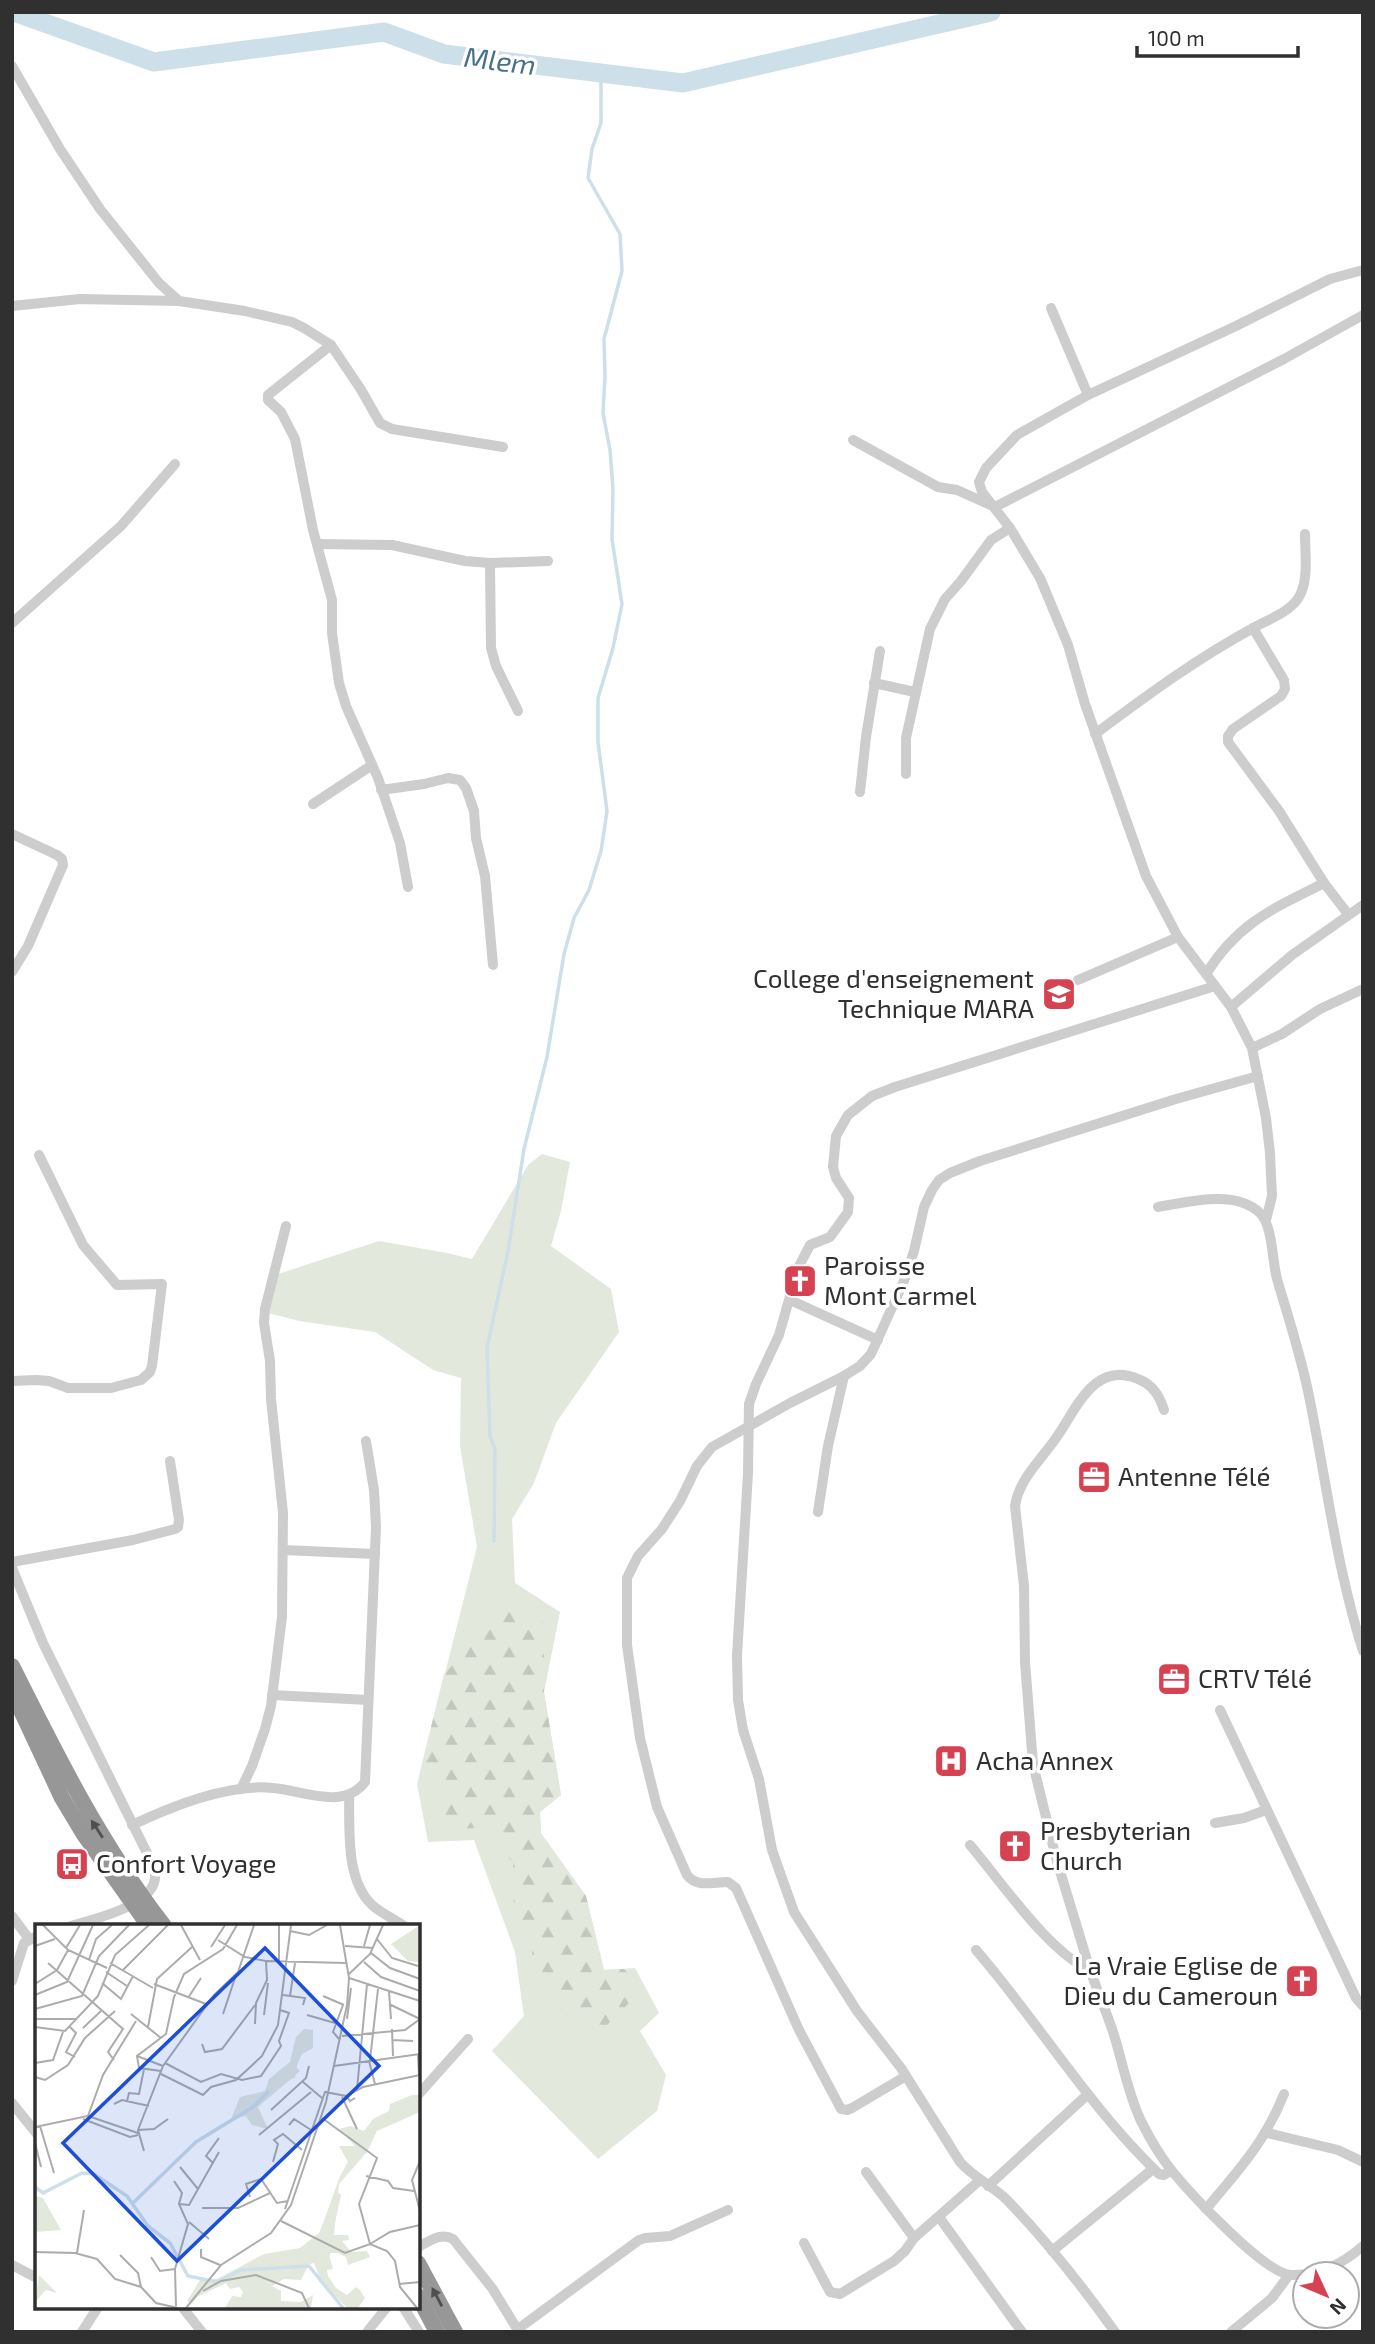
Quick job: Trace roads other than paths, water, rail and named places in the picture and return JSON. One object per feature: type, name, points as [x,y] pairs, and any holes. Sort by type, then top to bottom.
[{"type":"highway","points":[[12,1665],[17,1698],[45,1748],[92,1821],[138,1901],[148,1924]]},
{"type":"highway","points":[[138,1901],[162,1924]]},
{"type":"highway","points":[[420,2267],[455,2332]]},
{"type":"highway","points":[[420,2300],[437,2332]]},
{"type":"street","points":[[12,66],[26,94],[100,209],[159,284],[179,301]]},
{"type":"street","points":[[1363,270],[1330,279],[1088,396],[1017,435],[986,468],[979,482],[982,492],[1010,528],[1040,579],[1053,608],[1146,876],[1178,937],[1231,1007],[1252,1048],[1266,1118],[1272,1177],[1272,1196],[1266,1220],[1276,1276],[1308,1392],[1349,1604],[1363,1651]]},
{"type":"street","points":[[12,306],[79,299],[179,301],[284,320],[304,328],[331,345],[380,423],[393,429],[503,447]]},
{"type":"street","points":[[1052,308],[1088,396]]},
{"type":"street","points":[[995,507],[1284,359],[1363,315]]},
{"type":"street","points":[[331,345],[268,395],[268,400],[281,412],[295,439],[332,600],[332,633],[339,683],[400,843],[408,887]]},
{"type":"street","points":[[853,440],[938,486],[957,490],[995,507]]},
{"type":"street","points":[[12,623],[121,526],[174,464]]},
{"type":"street","points":[[906,774],[906,738],[930,629],[945,599],[991,540],[1010,528]]},
{"type":"street","points":[[1096,734],[1167,680],[1287,609],[1298,598],[1304,584],[1305,534]]},
{"type":"street","points":[[317,544],[393,545],[465,561],[490,563],[548,561]]},
{"type":"street","points":[[490,563],[491,648],[496,666],[518,710]]},
{"type":"street","points":[[1254,628],[1284,680],[1285,689],[1281,696],[1233,729],[1228,736],[1228,742],[1279,811],[1324,883],[1348,914]]},
{"type":"street","points":[[860,792],[880,651]]},
{"type":"street","points":[[874,683],[915,692]]},
{"type":"street","points":[[313,804],[372,765]]},
{"type":"street","points":[[381,790],[448,778],[460,780],[466,788],[474,811],[476,838],[485,876],[493,965]]},
{"type":"street","points":[[12,834],[57,855],[62,859],[63,865],[28,946],[12,972]]},
{"type":"street","points":[[1206,974],[1220,952],[1239,931],[1273,909],[1324,883]]},
{"type":"street","points":[[1231,1007],[1292,955],[1363,905]]},
{"type":"street","points":[[1078,980],[1178,937]]},
{"type":"street","points":[[1115,2332],[1052,2251],[1004,2197],[960,2162],[906,2076],[857,2011],[804,1930],[788,1899],[772,1850],[759,1779],[743,1730],[738,1700],[737,1656],[749,1425],[747,1416],[752,1394],[779,1335],[798,1268],[810,1245],[830,1237],[848,1212],[849,1198],[836,1178],[833,1167],[836,1136],[848,1115],[872,1097],[946,1070],[1078,1031],[1215,986]]},
{"type":"street","points":[[1252,1048],[1363,989]]},
{"type":"street","points":[[906,2076],[847,2110],[838,2106],[775,1980],[736,1888],[728,1882],[698,1884],[691,1881],[667,1834],[657,1807],[640,1738],[627,1645],[627,1578],[638,1556],[662,1529],[680,1501],[697,1465],[712,1447],[844,1376],[872,1354],[904,1281],[925,1207],[939,1181],[950,1173],[980,1161],[1258,1076]]},
{"type":"street","points":[[12,1381],[43,1380],[68,1388],[100,1388],[125,1386],[141,1380],[150,1372],[152,1366],[159,1321],[162,1284],[117,1285],[83,1245],[39,1155]]},
{"type":"street","points":[[1158,1207],[1233,1200],[1248,1205],[1266,1220]]},
{"type":"street","points":[[241,1789],[259,1749],[272,1695],[282,1617],[283,1549],[277,1445],[264,1323],[265,1309],[286,1226]]},
{"type":"street","points":[[790,1300],[878,1340]]},
{"type":"street","points":[[1164,1410],[1159,1395],[1146,1382],[1130,1375],[1106,1377],[1096,1382],[1086,1392],[1057,1438],[1028,1474],[1016,1494],[1024,1586],[1025,1662],[1033,1764],[1056,1858],[1090,1970],[1114,2035],[1132,2101],[1157,2150],[1206,2209],[1275,2269],[1289,2275],[1330,2269],[1348,2259],[1363,2245]]},
{"type":"street","points":[[818,1512],[828,1446],[844,1376]]},
{"type":"street","points":[[132,1825],[192,1801],[241,1789],[275,1788],[315,1796],[349,1795],[365,1783],[375,1554],[374,1490],[366,1441]]},
{"type":"street","points":[[12,1562],[133,1540],[175,1529],[179,1520],[170,1461]]},
{"type":"street","points":[[283,1549],[375,1554]]},
{"type":"street","points":[[12,1567],[43,1643],[155,1875],[152,1887],[138,1901],[76,1924]]},
{"type":"street","points":[[272,1695],[368,1700]]},
{"type":"street","points":[[1220,1710],[1356,1998],[1363,2006]]},
{"type":"street","points":[[349,1795],[350,1840],[355,1871],[363,1892],[372,1905],[401,1924]]},
{"type":"street","points":[[1215,1823],[1244,1818],[1266,1810]]},
{"type":"street","points":[[970,1845],[1036,1924],[1074,1961],[1090,1970]]},
{"type":"street","points":[[12,1916],[33,1938],[20,1952],[13,1977]]},
{"type":"street","points":[[976,1950],[1001,1979],[1087,2095],[1153,2169],[1161,2175],[1171,2170]]},
{"type":"street","points":[[420,2093],[468,2039]]},
{"type":"street","points":[[1206,2209],[1267,2133],[1284,2094]]},
{"type":"street","points":[[804,2243],[830,2292],[840,2294],[894,2261],[914,2238],[984,2183],[1087,2095]]},
{"type":"street","points":[[12,2103],[35,2132]]},
{"type":"street","points":[[1267,2133],[1338,2150],[1363,2162]]},
{"type":"street","points":[[1052,2251],[1153,2169]]},
{"type":"street","points":[[866,2172],[914,2238]]},
{"type":"street","points":[[420,2246],[438,2237],[448,2236],[453,2239],[492,2288],[518,2331],[630,2245],[645,2238],[670,2236],[685,2231],[728,2210]]},
{"type":"street","points":[[939,2217],[1022,2332]]},
{"type":"street","points":[[12,2265],[35,2277]]},
{"type":"street","points":[[1231,2332],[1272,2298],[1289,2275]]},
{"type":"street","points":[[185,2309],[202,2332]]},
{"type":"street","points":[[367,2332],[385,2309]]},
{"type":"street","points":[[404,2309],[419,2332]]},
{"type":"street","points":[[86,2330],[95,2311]]},
{"type":"waterway","name":"Mlem","points":[[14,12],[154,62],[384,32],[444,54],[683,83],[991,12]]},
{"type":"waterway","points":[[494,1541],[495,1449],[490,1436],[487,1348],[508,1251],[524,1149],[547,1057],[564,954],[574,918],[589,890],[601,851],[607,811],[598,742],[598,698],[613,648],[622,604],[612,539],[613,489],[610,450],[603,413],[604,339],[622,271],[620,234],[588,178],[592,149],[601,123],[601,73]]},
{"type":"place","name":"College d'enseignement Technique MARA","points":[[1059,994]]},
{"type":"place","name":"Paroisse Mont Carmel","points":[[800,1281]]},
{"type":"place","name":"Antenne Télé","points":[[1094,1477]]},
{"type":"place","name":"CRTV Télé","points":[[1174,1679]]},
{"type":"place","name":"Acha Annex","points":[[951,1761]]},
{"type":"place","name":"Presbyterian Church","points":[[1015,1846]]},
{"type":"place","name":"Confort Voyage","points":[[72,1864]]},
{"type":"place","name":"La Vraie Eglise de Dieu du Cameroun","points":[[1302,1981]]}]
